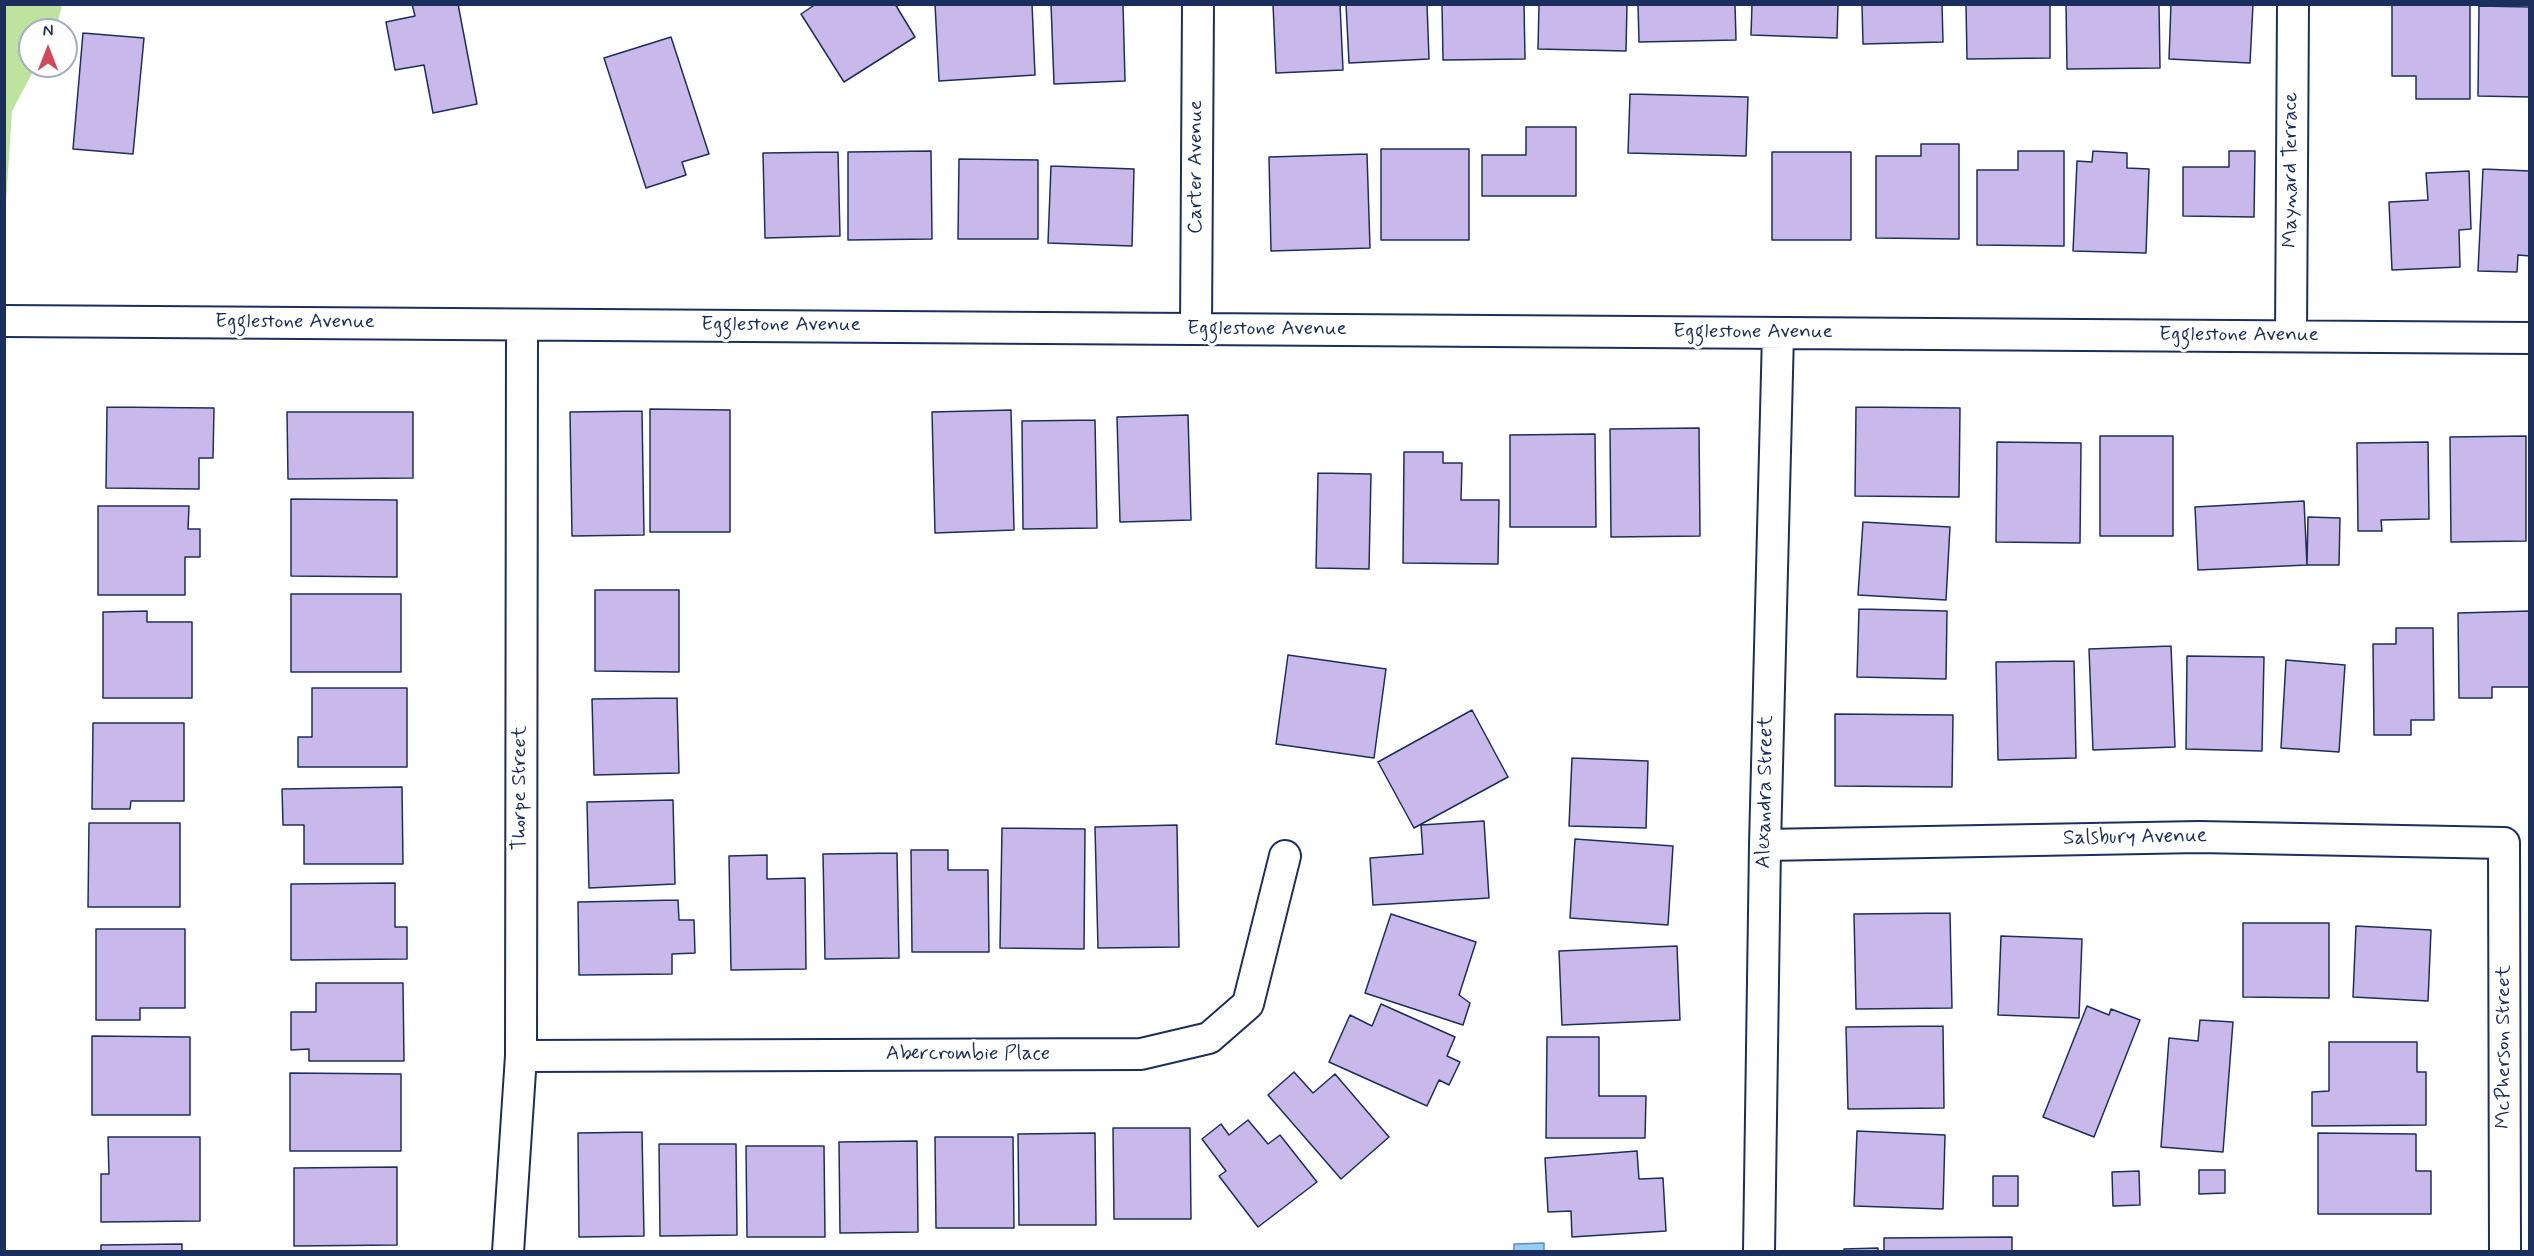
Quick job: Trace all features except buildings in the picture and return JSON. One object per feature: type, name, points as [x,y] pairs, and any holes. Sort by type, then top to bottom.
[{"type":"street","name":"Carter Avenue","points":[[1196,329],[1198,4]]},
{"type":"street","name":"Maynard Terrace","points":[[2291,336],[2293,4]]},
{"type":"street","name":"Egglestone Avenue","points":[[4,321],[2529,338]]},
{"type":"street","name":"Thorpe Street","points":[[508,1251],[521,1056],[522,325]]},
{"type":"street","name":"Alexandra Street","points":[[1759,1251],[1765,845],[1778,334]]},
{"type":"street","name":"Salsbury Avenue","points":[[1765,845],[2199,837],[2504,843]]},
{"type":"street","name":"McPherson Street","points":[[2504,843],[2505,1251]]},
{"type":"street","name":"Abercrombie Place","points":[[521,1056],[1141,1054],[1209,1038],[1248,1004],[1284,856]]},
{"type":"green space","points":[[5,4],[62,5],[59,18],[18,18],[18,78],[30,78],[12,111],[5,218]]},
{"type":"water","points":[[1544,1243],[1544,1251],[1514,1251],[1514,1244]]}]
